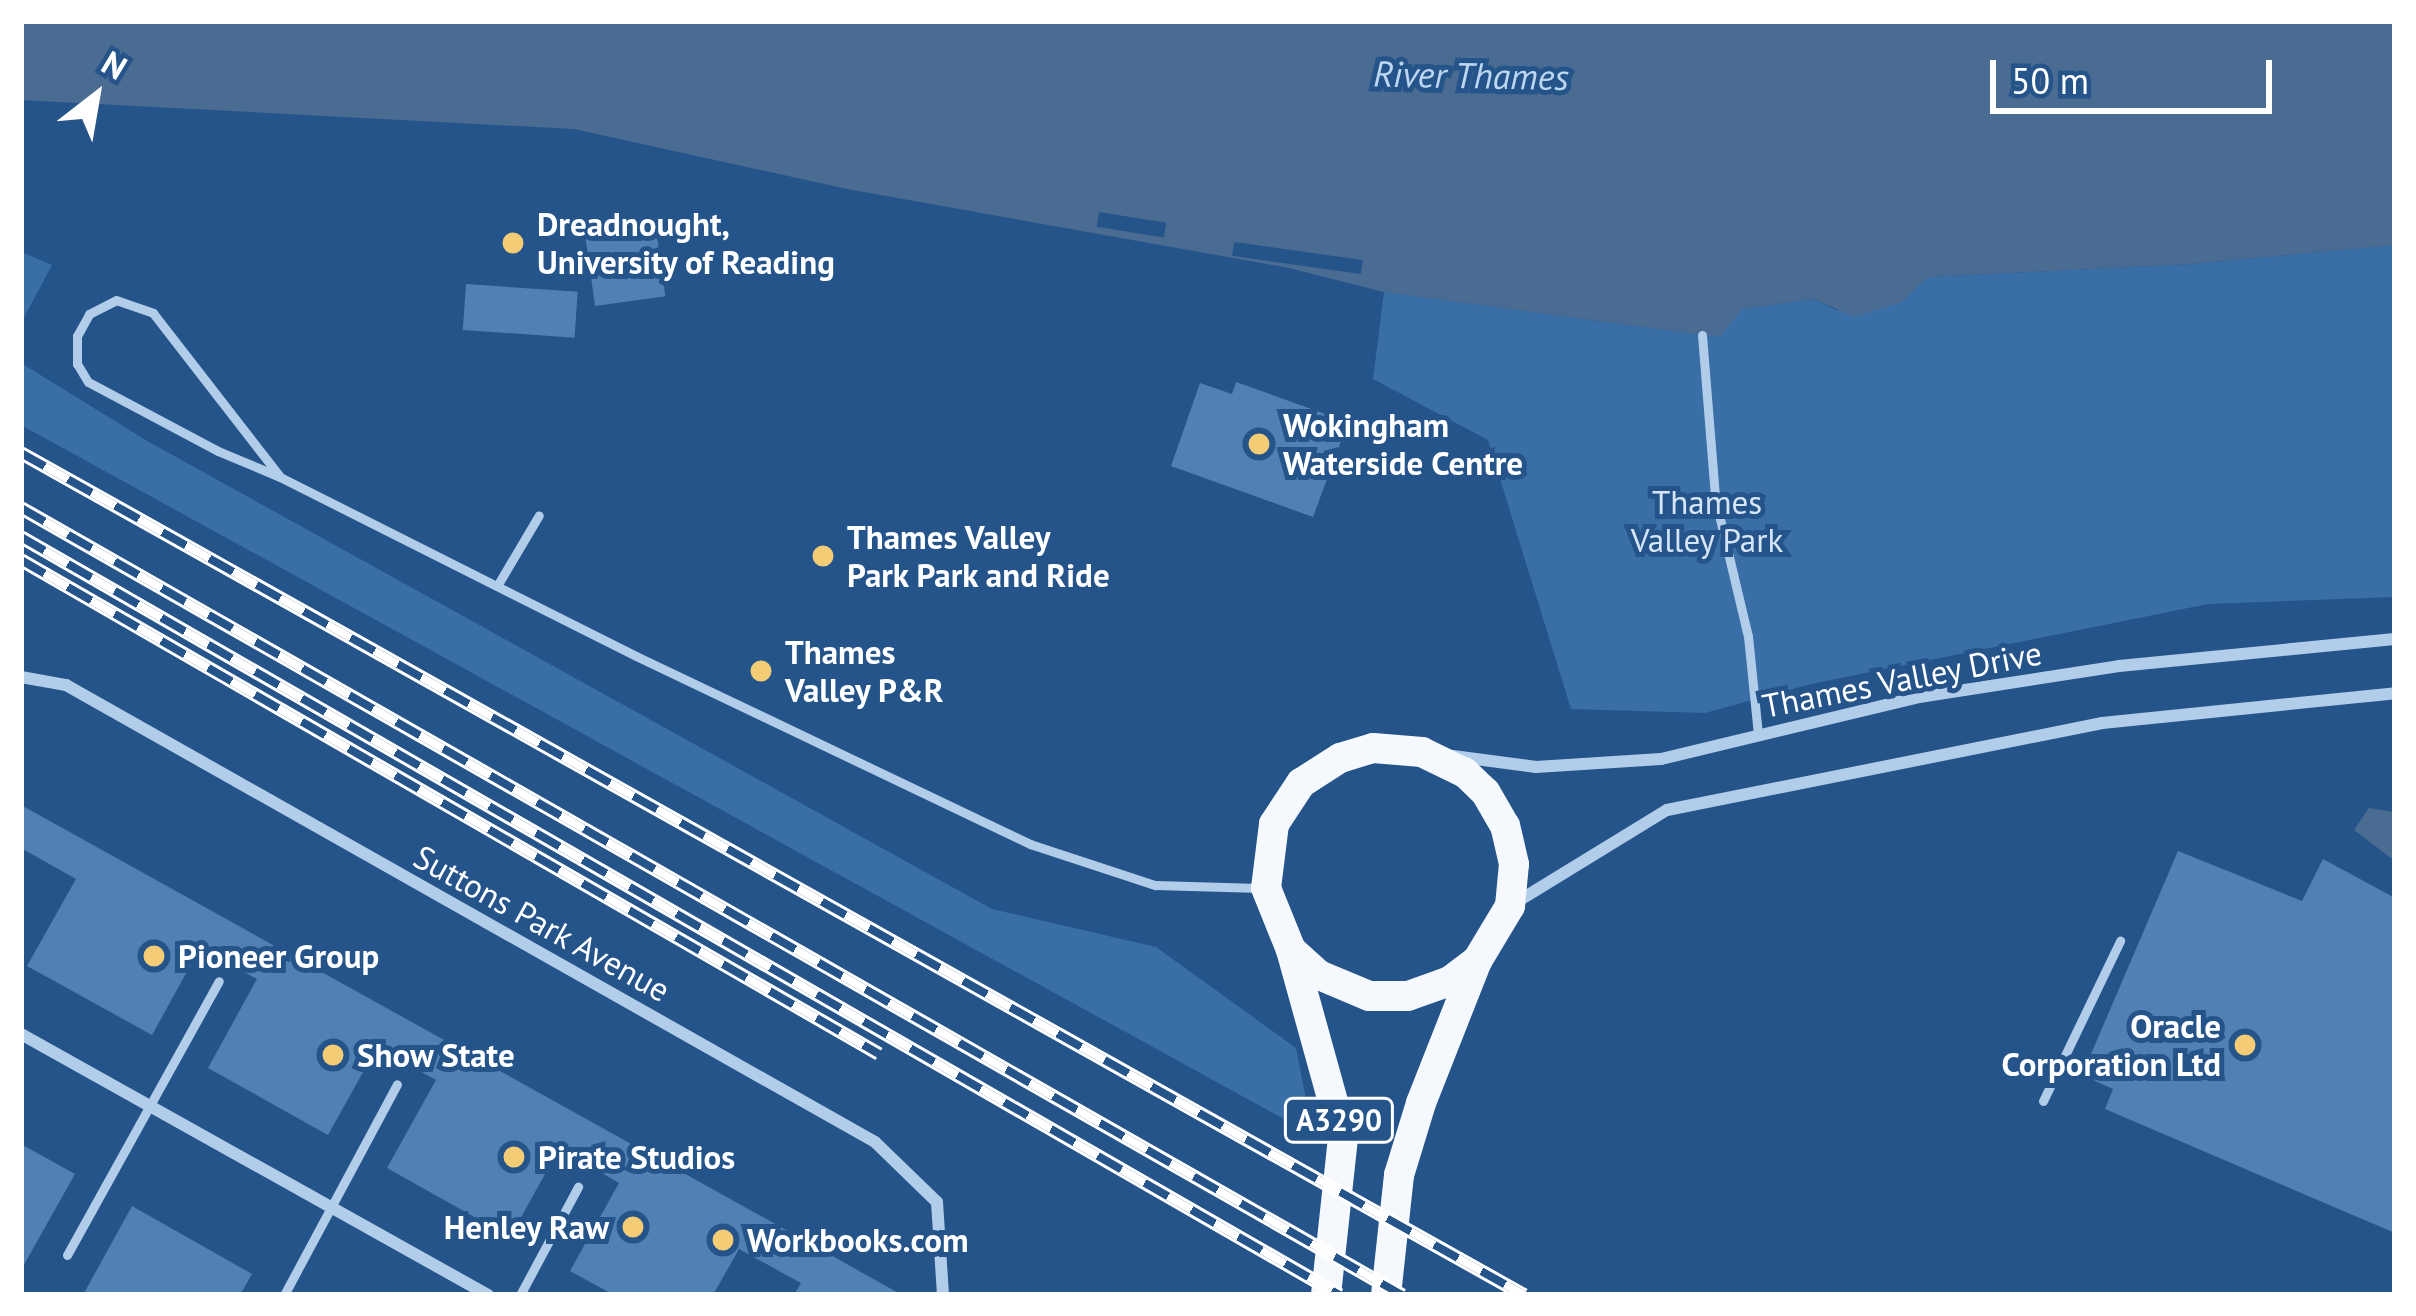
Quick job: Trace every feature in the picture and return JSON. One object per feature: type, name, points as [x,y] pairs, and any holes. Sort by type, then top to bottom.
[{"type":"main road","points":[[1373,748],[1422,752],[1465,773],[1495,809],[1514,864],[1510,906],[1477,961],[1450,981],[1408,995],[1369,996],[1318,975],[1291,950],[1266,888],[1264,868],[1274,824],[1301,783],[1340,758],[1373,748]]},
{"type":"main road","name":"A3290","points":[[1291,950],[1343,1138],[1325,1295]]},
{"type":"main road","name":"A3290","points":[[1386,1295],[1400,1175],[1421,1103],[1477,961]]},
{"type":"street","name":"Thames Valley Drive","points":[[1422,752],[1536,766],[1661,759],[1919,697],[2119,666],[2395,639]]},
{"type":"street","name":"Suttons Park Avenue","points":[[21,677],[66,685],[875,1142],[937,1202],[943,1295]]},
{"type":"street","points":[[1510,906],[1667,809],[2102,723],[2395,693]]},
{"type":"street","points":[[21,1034],[488,1295]]},
{"type":"lane","points":[[280,477],[153,313],[116,300],[89,314],[75,348],[88,382],[218,452],[280,477],[1030,844],[1155,884],[1266,888]]},
{"type":"lane","points":[[1702,335],[1715,498],[1748,635],[1758,734]]},
{"type":"lane","points":[[497,586],[539,515]]},
{"type":"lane","points":[[2043,1101],[2120,941]]},
{"type":"lane","points":[[67,1255],[219,981]]},
{"type":"lane","points":[[284,1295],[398,1084]]},
{"type":"lane","points":[[520,1295],[578,1187]]},
{"type":"green space","name":"Thames Valley Park","points":[[2395,245],[2395,597],[2208,604],[1811,684],[1705,713],[1571,709],[1488,440],[1373,379],[1384,292],[1702,335],[1742,309],[1814,299],[1836,310],[1902,302],[1928,277],[2192,264]]},
{"type":"green space","points":[[21,252],[52,265],[21,323]]},
{"type":"green space","points":[[21,363],[149,442],[992,909],[1156,947],[1296,1048],[1313,1135],[21,425]]},
{"type":"water","name":"River Thames","points":[[21,21],[2395,21],[2395,245],[2192,264],[1928,277],[1902,302],[1854,317],[1814,299],[1742,309],[1721,336],[1702,335],[1384,292],[1289,268],[847,189],[574,129],[21,100]]},
{"type":"water","points":[[2369,808],[2395,812],[2395,861],[2354,830]]},
{"type":"pier","points":[[1099,212],[1166,223],[1164,237],[1097,227]]},
{"type":"pier","points":[[1234,242],[1363,260],[1361,274],[1232,256]]},
{"type":"building","points":[[654,215],[665,296],[595,306],[584,225]]},
{"type":"building","points":[[466,284],[578,292],[575,338],[463,330]]},
{"type":"building","name":"Wokingham Waterside Centre","points":[[1236,382],[1348,422],[1313,517],[1171,466],[1200,383],[1232,394]]},
{"type":"building","points":[[21,805],[902,1295],[794,1295],[801,1283],[739,1249],[713,1295],[614,1295],[570,1271],[619,1183],[588,1165],[559,1149],[510,1237],[387,1168],[436,1080],[377,1047],[328,1135],[208,1068],[257,979],[200,948],[152,1035],[27,966],[76,879],[21,848]]},
{"type":"building","name":"Oracle Corporation Ltd","points":[[2178,851],[2302,901],[2323,859],[2395,898],[2395,1233],[2105,1109],[2113,1089],[2082,1075]]},
{"type":"building","points":[[21,1144],[75,1174],[21,1270]]},
{"type":"building","points":[[132,1206],[252,1274],[240,1295],[83,1295]]},
{"type":"railway","points":[[21,453],[1524,1295]]},
{"type":"railway","points":[[21,508],[1402,1295]]},
{"type":"railway","points":[[21,537],[1340,1295]]},
{"type":"railway","points":[[21,560],[879,1054]]},
{"type":"place","name":"Dreadnought, University of Reading","points":[[513,243]]},
{"type":"place","name":"Wokingham Waterside Centre","points":[[1259,444]]},
{"type":"place","name":"Thames Valley Park Park and Ride","points":[[823,556]]},
{"type":"place","name":"Thames Valley P&R","points":[[761,671]]},
{"type":"place","name":"Pioneer Group","points":[[154,956]]},
{"type":"place","name":"Oracle Corporation Ltd","points":[[2245,1045]]},
{"type":"place","name":"Show State","points":[[333,1055]]},
{"type":"place","name":"Pirate Studios","points":[[514,1157]]},
{"type":"place","name":"Henley Raw","points":[[633,1227]]},
{"type":"place","name":"Workbooks.com","points":[[723,1240]]}]
